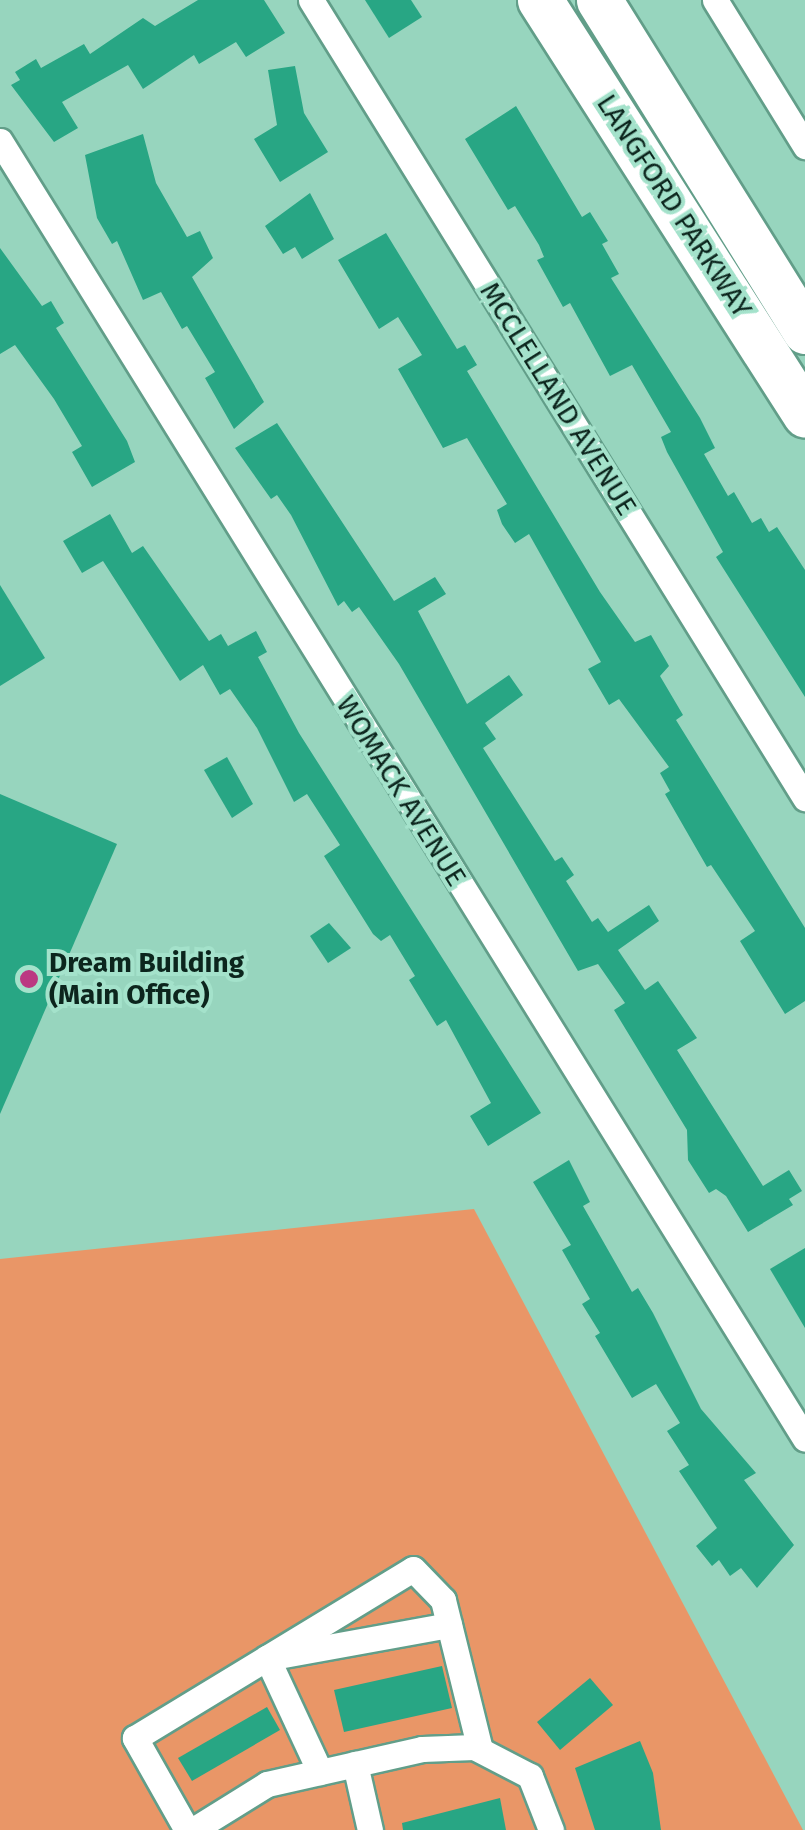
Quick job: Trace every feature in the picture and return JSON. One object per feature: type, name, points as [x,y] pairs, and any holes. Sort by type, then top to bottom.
[{"type":"highway","name":"LANGFORD PARKWAY","points":[[537,0],[577,55],[805,414]]},
{"type":"highway","name":"LANGFORD PARKWAY","points":[[598,0],[805,330]]},
{"type":"highway","points":[[610,0],[624,42]]},
{"type":"street","name":"MCCLELLAND AVENUE","points":[[311,0],[805,798]]},
{"type":"street","points":[[716,0],[805,146]]},
{"type":"street","name":"WOMACK AVENUE","points":[[0,141],[805,1439]]},
{"type":"street","points":[[480,1750],[443,1600],[413,1570],[136,1738],[190,1830],[268,1784],[422,1749],[480,1750],[530,1776],[552,1830]]},
{"type":"street","points":[[267,1658],[449,1626]]},
{"type":"street","points":[[267,1658],[320,1772]]},
{"type":"street","points":[[356,1764],[370,1830]]},
{"type":"shaded area","points":[[474,1209],[803,1830],[0,1830],[0,1259]]},
{"type":"building","points":[[198,0],[264,0],[285,33],[246,57],[236,42],[199,64],[194,55],[143,89],[128,65],[62,102],[78,128],[54,142],[11,85],[20,80],[15,72],[36,59],[41,68],[84,44],[90,54],[143,18],[155,26]]},
{"type":"building","points":[[365,0],[411,0],[422,17],[389,38]]},
{"type":"building","points":[[295,66],[304,113],[328,152],[280,182],[254,139],[277,125],[268,70]]},
{"type":"building","points":[[516,106],[582,217],[590,212],[608,241],[602,244],[619,274],[611,278],[700,418],[715,448],[704,454],[728,496],[734,492],[752,523],[761,518],[769,532],[777,527],[805,570],[805,697],[716,557],[723,552],[661,437],[671,432],[632,365],[610,376],[570,303],[563,307],[537,260],[544,257],[539,245],[515,206],[508,210],[465,139]]},
{"type":"building","points":[[143,134],[156,183],[187,237],[200,231],[213,258],[192,277],[264,402],[234,429],[205,378],[215,372],[187,326],[182,329],[161,292],[143,300],[117,241],[112,244],[97,218],[85,155]]},
{"type":"building","points":[[310,193],[334,239],[302,259],[295,247],[283,254],[265,226]]},
{"type":"building","points":[[386,233],[457,349],[465,345],[477,365],[467,371],[600,592],[635,642],[651,635],[669,666],[660,676],[683,715],[676,720],[805,928],[805,1001],[785,1014],[740,941],[755,931],[711,865],[707,867],[665,794],[670,791],[660,773],[669,767],[619,699],[609,705],[588,669],[601,662],[529,534],[515,543],[502,524],[497,510],[507,504],[467,438],[443,448],[398,369],[422,355],[398,317],[379,329],[338,260]]},
{"type":"building","points":[[0,248],[42,306],[51,301],[64,323],[56,328],[127,441],[135,462],[92,487],[72,452],[82,446],[54,399],[15,345],[0,354]]},
{"type":"building","points":[[277,423],[394,601],[435,577],[446,594],[418,611],[467,704],[509,675],[523,695],[485,723],[496,739],[483,748],[555,861],[562,857],[574,875],[566,881],[592,922],[598,918],[608,932],[649,905],[659,921],[618,950],[645,990],[658,981],[697,1038],[677,1050],[763,1186],[789,1170],[802,1191],[789,1199],[793,1205],[748,1232],[726,1196],[716,1189],[709,1193],[688,1160],[687,1130],[614,1010],[625,1003],[598,964],[578,971],[399,664],[359,607],[352,612],[344,601],[338,606],[291,515],[277,495],[271,499],[235,448]]},
{"type":"building","points":[[110,514],[132,553],[143,546],[209,641],[221,634],[228,646],[256,631],[267,652],[258,657],[299,733],[541,1113],[488,1146],[470,1116],[491,1103],[446,1020],[437,1026],[409,980],[415,976],[390,935],[381,941],[373,934],[324,856],[340,845],[307,794],[294,802],[257,728],[230,689],[220,695],[203,665],[180,681],[103,561],[82,573],[63,541]]},
{"type":"building","points":[[0,585],[45,658],[0,686]]},
{"type":"building","points":[[227,757],[253,804],[232,818],[204,770]]},
{"type":"building","name":"Dream Building (Main Office)","points":[[0,794],[117,844],[0,1114]]},
{"type":"building","points":[[329,923],[351,948],[328,963],[310,936]]},
{"type":"building","points":[[569,1160],[590,1202],[583,1206],[632,1292],[638,1288],[701,1409],[756,1473],[744,1480],[794,1545],[757,1588],[741,1568],[730,1576],[719,1560],[712,1566],[696,1546],[717,1528],[679,1471],[689,1465],[667,1431],[680,1423],[656,1384],[632,1398],[595,1336],[600,1333],[582,1304],[590,1299],[562,1250],[571,1245],[533,1182]]},
{"type":"building","points":[[805,1248],[805,1328],[770,1269]]},
{"type":"building","points":[[442,1666],[452,1708],[344,1732],[334,1690]]},
{"type":"building","points":[[590,1678],[613,1705],[560,1750],[537,1722]]},
{"type":"building","points":[[267,1707],[280,1730],[192,1781],[178,1758]]},
{"type":"building","points":[[640,1741],[653,1773],[661,1830],[595,1830],[575,1768]]},
{"type":"building","points":[[500,1798],[506,1830],[403,1830],[402,1823]]},
{"type":"place","name":"Dream Building (Main Office)","points":[[29,979]]}]
